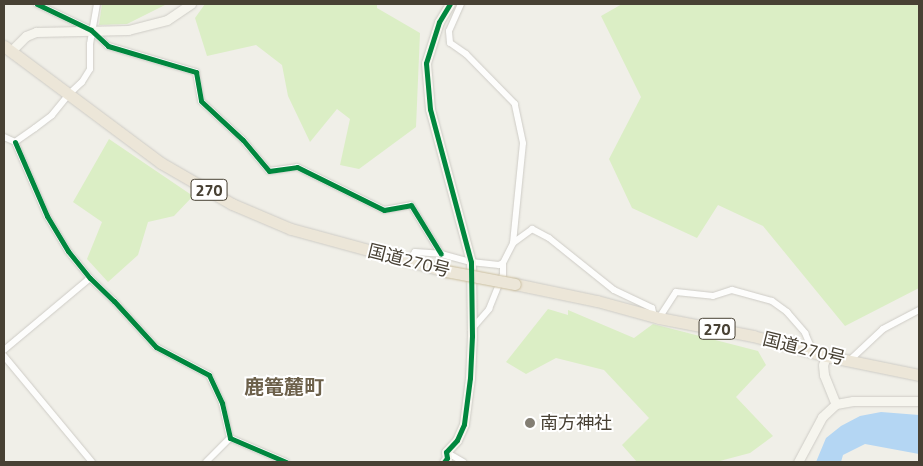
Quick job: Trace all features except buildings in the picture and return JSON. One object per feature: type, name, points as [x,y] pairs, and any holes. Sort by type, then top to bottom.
[{"type":"highway","name":"国道270号","points":[[8,49],[161,163],[232,204],[291,228],[446,271],[597,301],[656,317],[753,336],[826,356],[919,375]]},
{"type":"street","points":[[37,4],[91,30],[108,46],[196,72],[201,101],[243,140],[269,171],[297,167],[384,210],[411,205],[441,254]]},
{"type":"street","points":[[15,142],[52,114],[82,82],[90,69],[91,30],[97,4]]},
{"type":"street","points":[[8,49],[26,36],[36,32],[128,30],[151,25],[183,11],[191,4]]},
{"type":"street","points":[[444,462],[446,452],[456,440],[464,424],[470,378],[471,330],[471,262],[443,161],[429,100],[426,63],[439,22],[450,4]]},
{"type":"street","points":[[461,4],[449,31],[450,43],[466,54],[515,104],[523,143],[513,243],[503,264],[503,274],[489,309],[471,330]]},
{"type":"street","points":[[4,137],[15,142],[47,216],[68,251],[90,278],[156,347],[208,375],[222,403],[230,438]]},
{"type":"street","points":[[513,243],[532,229],[549,238],[614,290],[652,308],[656,317],[676,292],[713,296],[732,290],[772,301],[787,312],[805,333],[813,352]]},
{"type":"street","points":[[408,262],[415,252],[441,254],[471,262],[503,264]]},
{"type":"street","points":[[4,350],[90,278]]},
{"type":"street","points":[[850,360],[883,329],[919,310]]},
{"type":"street","points":[[4,356],[92,462]]},
{"type":"street","points":[[826,356],[823,365],[824,375],[836,404]]},
{"type":"street","points":[[798,462],[822,418],[836,404],[853,400],[919,402]]},
{"type":"street","points":[[206,462],[230,438]]},
{"type":"street","points":[[230,438],[286,462]]},
{"type":"street","points":[[446,452],[463,462]]},
{"type":"green space","points":[[102,4],[167,4],[127,24],[99,25]]},
{"type":"green space","points":[[205,4],[377,4],[377,8],[420,33],[416,127],[359,169],[340,165],[350,119],[337,109],[310,142],[288,96],[282,65],[256,45],[207,56],[195,18]]},
{"type":"green space","points":[[622,4],[919,4],[919,288],[845,326],[763,226],[718,205],[697,238],[632,208],[609,159],[641,97],[601,16]]},
{"type":"green space","points":[[109,139],[193,196],[174,216],[148,222],[138,255],[108,282],[87,259],[102,222],[73,202]]},
{"type":"green space","points":[[548,309],[568,315],[568,310],[634,338],[653,324],[758,351],[766,365],[736,397],[773,436],[750,453],[716,462],[637,462],[622,445],[649,418],[604,370],[556,358],[526,374],[506,362]]},
{"type":"water","points":[[881,412],[919,415],[919,454],[865,444],[843,455],[841,462],[816,462],[826,438],[841,426],[860,416]]},
{"type":"cycle path","points":[[37,4],[91,30],[108,46],[196,72],[201,101],[243,140],[269,171],[297,167],[384,210],[411,205],[441,254]]},
{"type":"cycle path","points":[[444,462],[447,458],[446,452],[457,440],[464,424],[470,378],[472,336],[471,262],[430,109],[426,63],[439,22],[450,4]]},
{"type":"cycle path","points":[[15,142],[47,216],[68,251],[90,278],[156,347],[209,375],[222,403],[230,438],[286,462]]},
{"type":"place","name":"南方神社","points":[[530,423]]},
{"type":"district","name":"鹿篭麓町","points":[[284,386]]}]
